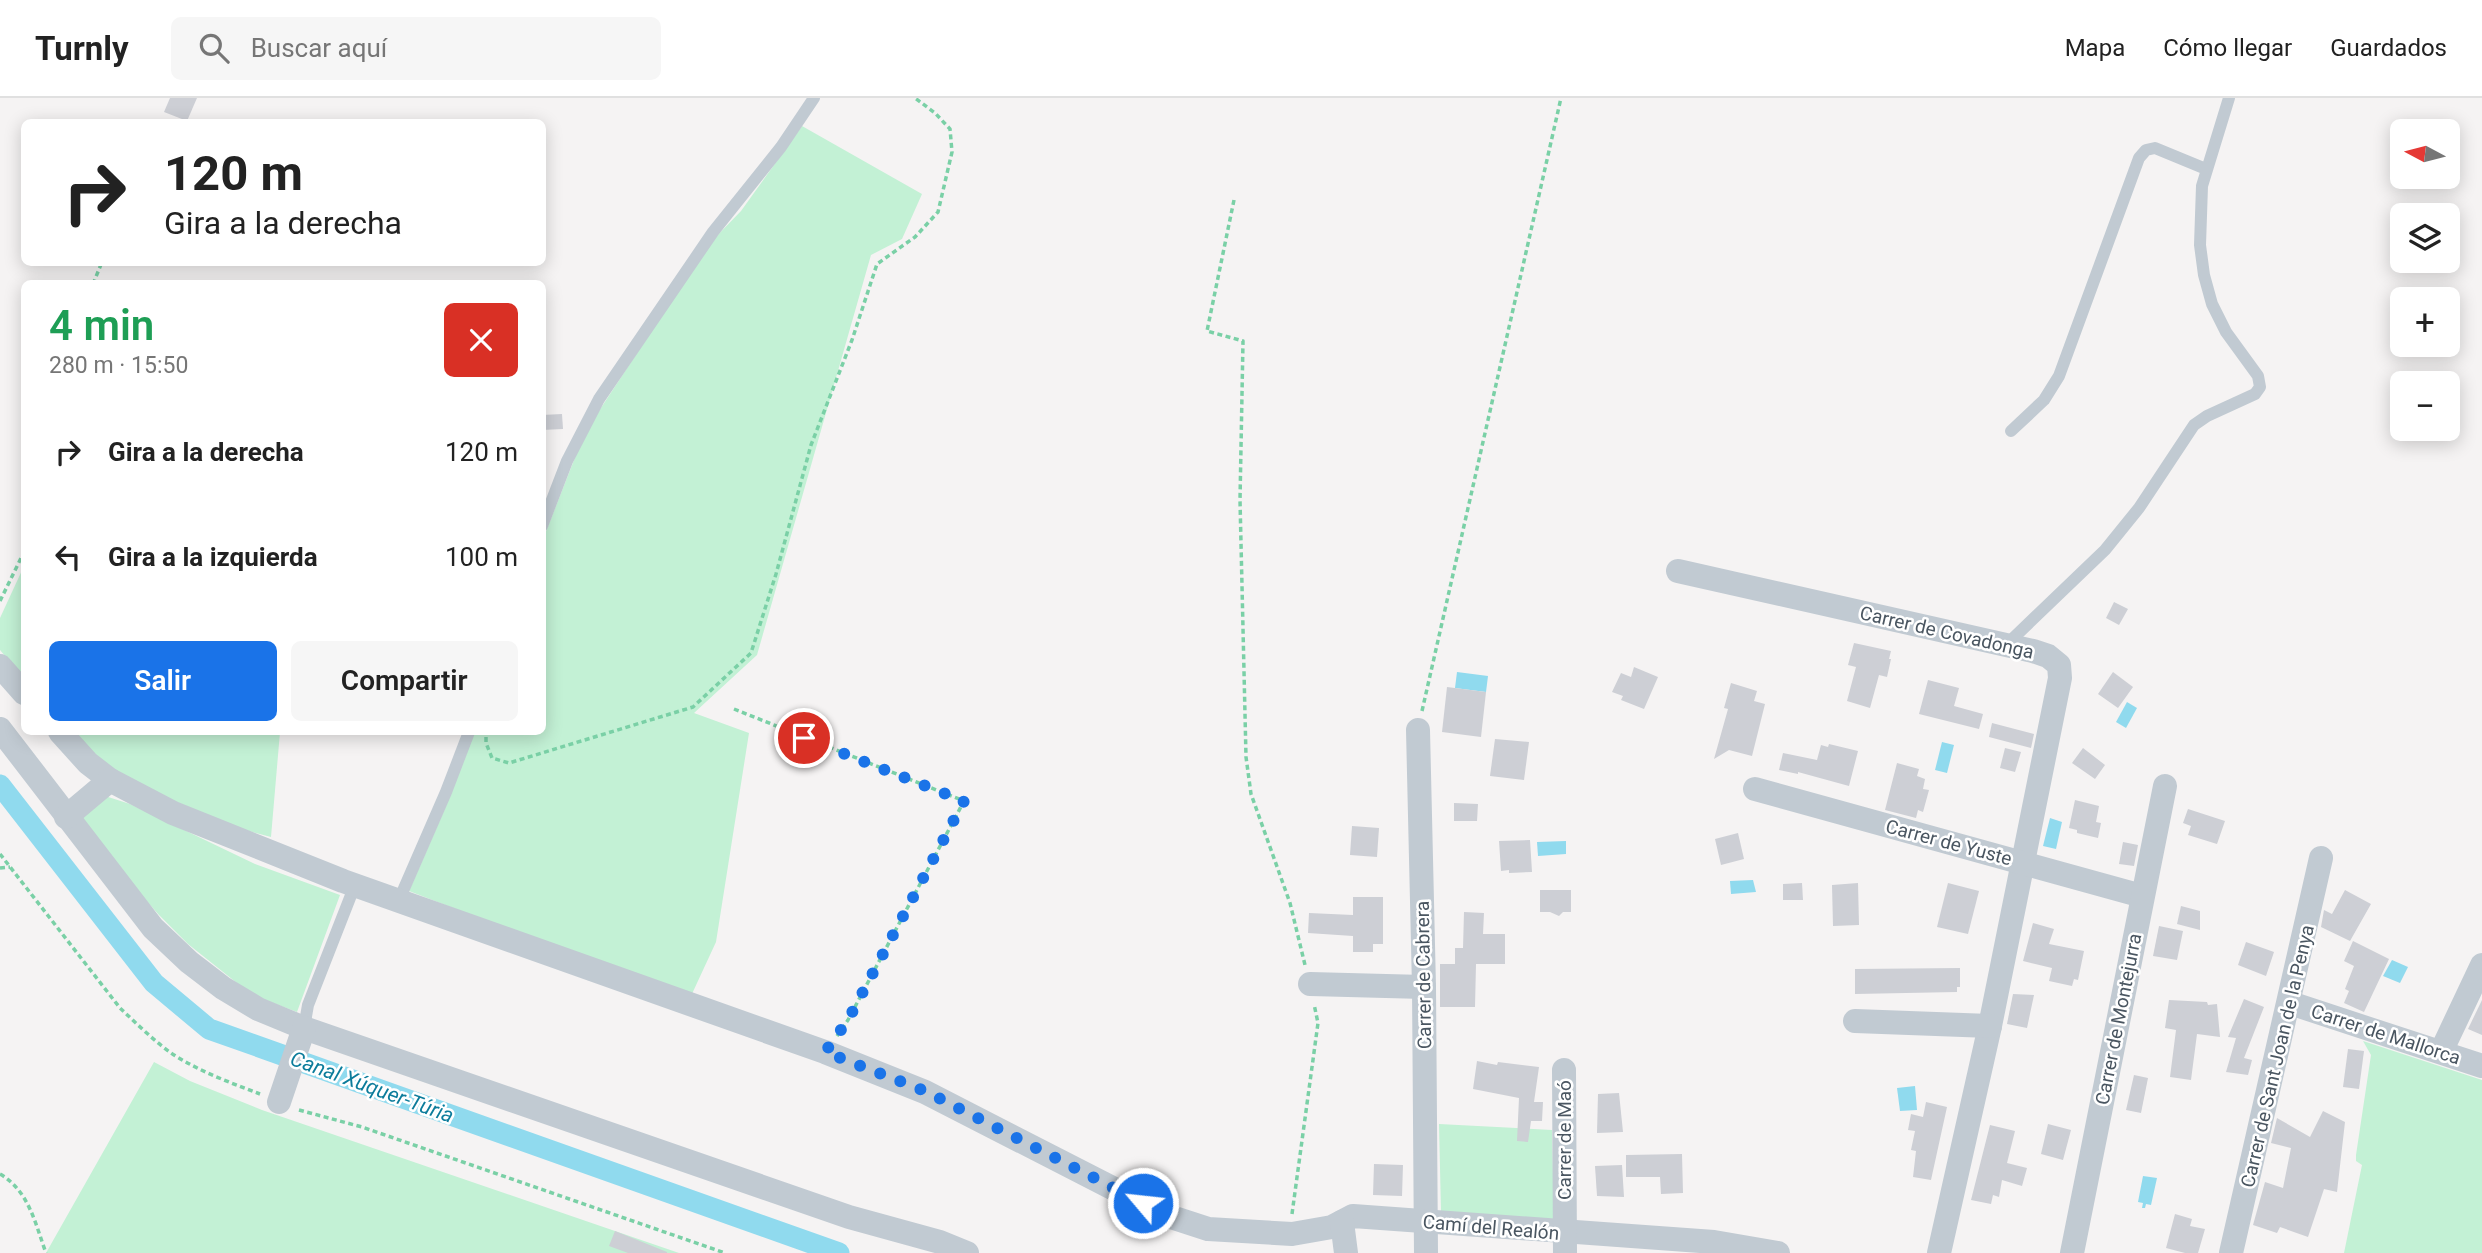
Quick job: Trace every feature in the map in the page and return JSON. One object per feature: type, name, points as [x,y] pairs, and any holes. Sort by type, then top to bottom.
[{"type":"street","name":"Carrer de Covadonga","points":[[1678,571],[2006,645],[2048,656],[2059,664],[2060,678],[1990,1026],[1939,1253]]},
{"type":"street","points":[[0,666],[21,690]]},
{"type":"street","points":[[0,729],[153,928],[189,962],[223,988],[258,1009],[304,1028],[849,1217],[940,1242],[967,1253]]},
{"type":"street","name":"Carrer de Cabrera","points":[[1418,730],[1426,1253]]},
{"type":"street","name":"Camí del Realón","points":[[63,735],[88,763],[110,780],[173,813],[355,885],[825,1052],[925,1091],[1165,1215],[1208,1229],[1292,1234],[1332,1227],[1353,1216],[1425,1221],[1565,1243],[1777,1253]]},
{"type":"street","points":[[66,817],[110,780]]},
{"type":"street","name":"Carrer de Montejurra","points":[[2072,1253],[2165,786]]},
{"type":"street","name":"Carrer de Yuste","points":[[1755,789],[2142,896]]},
{"type":"street","name":"Carrer de Sant Joan de la Penya","points":[[2231,1253],[2321,858]]},
{"type":"street","points":[[2441,1052],[2482,965]]},
{"type":"street","points":[[1310,984],[1424,987]]},
{"type":"street","name":"Carrer de Mallorca","points":[[2290,1003],[2482,1066]]},
{"type":"street","points":[[1855,1021],[1990,1026]]},
{"type":"street","points":[[279,1101],[304,1028]]},
{"type":"street","name":"Carrer de Maó","points":[[1563,1070],[1565,1243]]},
{"type":"street","points":[[1342,1222],[1346,1253]]},
{"type":"lane","points":[[546,516],[567,461],[599,399],[713,232],[781,146],[814,98]]},
{"type":"lane","points":[[2006,645],[2105,550],[2139,508],[2194,425],[2207,416],[2255,394],[2260,387],[2258,376],[2221,323],[2212,304],[2204,275],[2200,214],[2202,186],[2229,98]]},
{"type":"lane","points":[[2011,431],[2044,400],[2059,376],[2139,158],[2146,150],[2155,148],[2206,169]]},
{"type":"lane","points":[[399,900],[468,735]]},
{"type":"lane","points":[[304,1028],[308,1005],[355,885]]},
{"type":"path","points":[[486,735],[485,743],[492,758],[509,763],[693,707],[751,653],[776,574],[811,445],[852,340],[877,264],[915,237],[938,212],[952,152],[950,129],[915,98]]},
{"type":"path","points":[[1418,730],[1560,98]]},
{"type":"path","points":[[1234,200],[1207,331],[1243,341],[1240,500],[1246,757],[1251,794],[1290,903],[1318,1023],[1292,1206],[1292,1234]]},
{"type":"path","points":[[0,601],[21,558]]},
{"type":"path","points":[[734,709],[964,801],[848,1020],[825,1052]]},
{"type":"path","points":[[0,854],[120,1008],[157,1042],[190,1064],[311,1115],[362,1127],[725,1253]]},
{"type":"path","points":[[0,868],[10,867]]},
{"type":"path","points":[[0,1174],[14,1183],[31,1209],[46,1253]]},
{"type":"green space","points":[[802,126],[922,194],[902,239],[871,255],[757,655],[694,713],[749,733],[716,942],[691,996],[409,891],[446,806],[472,735],[546,735],[546,531],[591,423],[708,245],[741,211]]},
{"type":"green space","points":[[21,572],[21,674],[0,650],[0,618]]},
{"type":"green space","points":[[76,735],[280,735],[271,837],[208,818],[148,794],[118,774]]},
{"type":"green space","points":[[102,795],[130,804],[255,864],[340,895],[297,1012],[252,995],[188,944],[159,915],[112,862],[79,814]]},
{"type":"green space","points":[[2363,1041],[2482,1080],[2482,1253],[2344,1253],[2362,1165],[2356,1161],[2356,1155],[2371,1055]]},
{"type":"green space","points":[[154,1062],[190,1081],[262,1110],[679,1253],[46,1253]]},
{"type":"green space","points":[[1439,1124],[1552,1130],[1554,1219],[1441,1212]]},
{"type":"water","points":[[1457,672],[1488,676],[1486,692],[1455,688]]},
{"type":"water","points":[[2127,702],[2137,708],[2126,728],[2116,722]]},
{"type":"water","points":[[1942,742],[1954,745],[1947,773],[1935,770]]},
{"type":"water","points":[[2050,818],[2062,822],[2056,849],[2043,846]]},
{"type":"water","points":[[1566,841],[1566,854],[1538,856],[1537,842]]},
{"type":"water","points":[[1753,880],[1756,892],[1731,894],[1730,881]]},
{"type":"water","points":[[2392,960],[2408,967],[2400,983],[2383,976]]},
{"type":"water","points":[[1915,1086],[1917,1110],[1900,1111],[1897,1088]]},
{"type":"water","points":[[2143,1176],[2157,1178],[2151,1205],[2146,1204],[2145,1208],[2142,1208],[2143,1203],[2138,1202]]},
{"type":"building","points":[[170,98],[197,98],[188,119],[164,112]]},
{"type":"building","points":[[562,414],[563,429],[546,430],[546,415]]},
{"type":"building","points":[[2114,602],[2128,609],[2119,625],[2106,618]]},
{"type":"building","points":[[1854,643],[1891,651],[1887,677],[1879,675],[1870,708],[1847,701],[1856,667],[1848,665]]},
{"type":"building","points":[[1634,667],[1658,677],[1644,709],[1621,700],[1623,696],[1612,692],[1621,673],[1631,677]]},
{"type":"building","points":[[2113,672],[2133,687],[2118,708],[2098,694]]},
{"type":"building","points":[[1928,680],[1959,688],[1954,706],[1983,714],[1979,729],[1919,714]]},
{"type":"building","points":[[1731,683],[1757,691],[1754,701],[1765,704],[1752,756],[1729,750],[1714,759],[1728,709],[1724,708]]},
{"type":"building","points":[[1447,687],[1486,692],[1481,737],[1442,732]]},
{"type":"building","points":[[1992,723],[2034,734],[2031,748],[1989,737]]},
{"type":"building","points":[[1495,739],[1529,742],[1524,780],[1490,776]]},
{"type":"building","points":[[1829,744],[1858,751],[1849,786],[1798,772],[1779,770],[1783,753],[1817,760],[1821,745],[1828,747]]},
{"type":"building","points":[[2005,748],[2021,752],[2015,772],[2000,768]]},
{"type":"building","points":[[2083,748],[2105,765],[2095,779],[2072,763]]},
{"type":"building","points":[[1897,763],[1919,769],[1917,776],[1925,779],[1923,789],[1929,790],[1923,812],[1918,810],[1916,818],[1885,810]]},
{"type":"building","points":[[2075,800],[2099,806],[2096,822],[2101,823],[2098,838],[2077,833],[2077,830],[2069,828]]},
{"type":"building","points":[[1454,803],[1478,804],[1477,821],[1454,821]]},
{"type":"building","points":[[2188,809],[2225,821],[2217,844],[2188,835],[2191,826],[2183,823]]},
{"type":"building","points":[[1352,826],[1379,828],[1377,857],[1350,855]]},
{"type":"building","points":[[1738,833],[1744,859],[1721,865],[1715,839]]},
{"type":"building","points":[[1530,840],[1532,872],[1501,871],[1499,841]]},
{"type":"building","points":[[2123,842],[2138,845],[2134,866],[2119,864]]},
{"type":"building","points":[[1802,883],[1803,900],[1783,900],[1783,884]]},
{"type":"building","points":[[1858,883],[1859,925],[1833,926],[1832,885]]},
{"type":"building","points":[[1948,883],[1979,891],[1968,934],[1937,927]]},
{"type":"building","points":[[1540,890],[1571,890],[1571,912],[1563,912],[1559,916],[1540,912]]},
{"type":"building","points":[[2345,890],[2371,904],[2350,941],[2321,927],[2324,910],[2332,914]]},
{"type":"building","points":[[1353,897],[1383,897],[1383,944],[1373,944],[1373,952],[1353,952],[1353,936],[1308,933],[1309,913],[1353,915]]},
{"type":"building","points":[[2181,906],[2200,911],[2200,930],[2177,924]]},
{"type":"building","points":[[1464,912],[1484,913],[1483,934],[1505,934],[1505,964],[1476,964],[1475,1007],[1440,1007],[1440,964],[1455,964],[1455,948],[1463,948]]},
{"type":"building","points":[[2033,923],[2054,929],[2049,944],[2084,951],[2078,980],[2074,979],[2072,986],[2049,981],[2052,968],[2023,961]]},
{"type":"building","points":[[2159,926],[2183,931],[2177,960],[2153,956]]},
{"type":"building","points":[[2353,941],[2389,959],[2364,1012],[2344,1003],[2349,991],[2345,989],[2354,966],[2344,961]]},
{"type":"building","points":[[2246,942],[2274,952],[2266,976],[2238,965]]},
{"type":"building","points":[[1960,968],[1960,987],[1957,987],[1957,992],[1855,994],[1855,969]]},
{"type":"building","points":[[2013,994],[2034,995],[2027,1028],[2007,1024]]},
{"type":"building","points":[[2244,999],[2264,1007],[2244,1058],[2252,1060],[2248,1075],[2226,1072],[2236,1038],[2228,1037]]},
{"type":"building","points":[[2169,1000],[2217,1004],[2220,1037],[2197,1034],[2191,1080],[2170,1077],[2176,1030],[2165,1028]]},
{"type":"building","points":[[2482,1000],[2482,1035],[2468,1029]]},
{"type":"building","points":[[2348,1049],[2364,1051],[2359,1089],[2343,1087]]},
{"type":"building","points":[[1477,1061],[1539,1067],[1534,1102],[1543,1102],[1542,1121],[1531,1121],[1528,1142],[1517,1141],[1519,1098],[1473,1089]]},
{"type":"building","points":[[2134,1075],[2148,1078],[2141,1113],[2126,1110]]},
{"type":"building","points":[[1619,1093],[1623,1132],[1597,1133],[1598,1094]]},
{"type":"building","points":[[1926,1102],[1947,1107],[1931,1180],[1913,1177],[1916,1151],[1911,1150],[1915,1131],[1908,1130],[1911,1114],[1923,1117]]},
{"type":"building","points":[[2323,1111],[2345,1122],[2337,1192],[2324,1189],[2308,1237],[2280,1227],[2277,1233],[2253,1225],[2265,1182],[2283,1188],[2291,1148],[2271,1143],[2277,1118],[2310,1137]]},
{"type":"building","points":[[2048,1124],[2071,1130],[2063,1160],[2041,1154]]},
{"type":"building","points":[[1990,1125],[2015,1131],[2007,1163],[2027,1168],[2022,1186],[2002,1180],[1999,1197],[1993,1195],[1991,1204],[1971,1200]]},
{"type":"building","points":[[1682,1154],[1683,1193],[1661,1194],[1660,1177],[1626,1177],[1626,1155]]},
{"type":"building","points":[[1374,1164],[1403,1165],[1402,1196],[1373,1195]]},
{"type":"building","points":[[1622,1165],[1624,1197],[1597,1196],[1595,1166]]},
{"type":"building","points":[[2175,1214],[2192,1219],[2190,1226],[2205,1229],[2198,1253],[2166,1248]]},
{"type":"building","points":[[615,1231],[667,1253],[628,1253],[609,1246]]},
{"type":"waterway","name":"Canal Xúquer-Túria","points":[[0,785],[154,983],[209,1029],[839,1253]]},
{"type":"route","points":[[804,738],[964,801],[848,1020],[825,1052],[925,1091],[1143,1203]]}]
